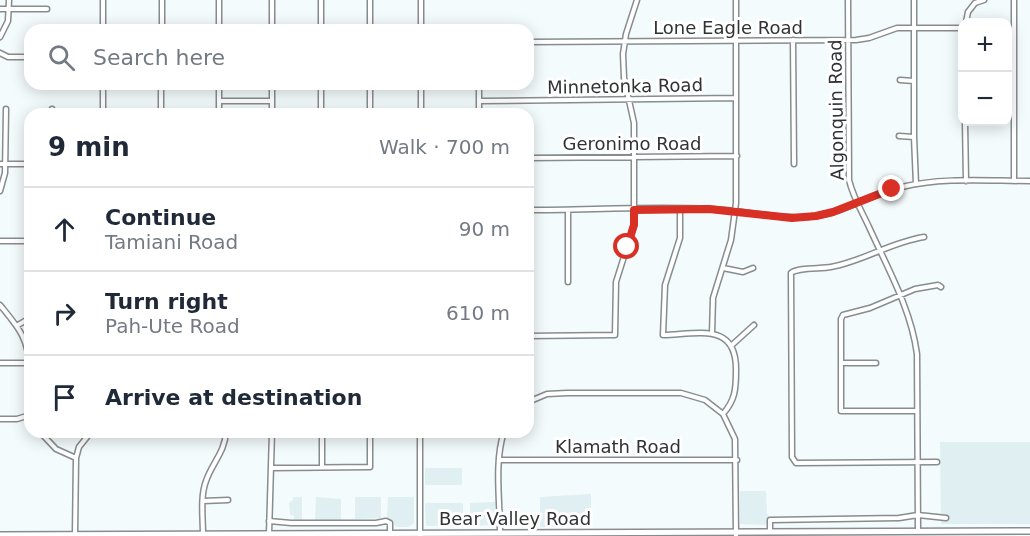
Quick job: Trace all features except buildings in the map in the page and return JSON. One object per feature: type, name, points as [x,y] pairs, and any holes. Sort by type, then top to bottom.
[{"type":"main road","name":"Bear Valley Road","points":[[0,535],[500,532],[736,534],[771,531],[1030,531]]},
{"type":"street","points":[[0,37],[8,21],[9,0]]},
{"type":"street","points":[[103,0],[103,24]]},
{"type":"street","points":[[162,0],[162,24]]},
{"type":"street","points":[[219,0],[219,24]]},
{"type":"street","points":[[272,0],[272,24]]},
{"type":"street","points":[[321,0],[321,24]]},
{"type":"street","points":[[370,0],[370,24]]},
{"type":"street","points":[[421,0],[421,24]]},
{"type":"street","points":[[534,336],[615,335],[615,282],[634,225],[634,123],[623,70],[624,41],[637,0]]},
{"type":"street","points":[[712,334],[713,298],[731,240],[735,210],[736,0]]},
{"type":"street","name":"Algonquin Road","points":[[848,0],[849,180],[901,295],[914,334],[917,354],[918,531]]},
{"type":"street","points":[[914,0],[916,184]]},
{"type":"street","points":[[967,18],[974,1],[984,0]]},
{"type":"street","points":[[1014,0],[1014,181]]},
{"type":"street","points":[[0,9],[47,9]]},
{"type":"street","name":"Lone Eagle Road","points":[[534,42],[848,40],[869,38],[897,28],[958,28]]},
{"type":"street","points":[[793,40],[794,164]]},
{"type":"street","points":[[0,53],[8,57],[24,57]]},
{"type":"street","points":[[900,80],[914,81]]},
{"type":"street","points":[[103,90],[103,108]]},
{"type":"street","points":[[161,90],[161,108]]},
{"type":"street","points":[[219,90],[219,108]]},
{"type":"street","points":[[272,90],[272,108]]},
{"type":"street","points":[[321,90],[321,108]]},
{"type":"street","points":[[369,108],[370,90]]},
{"type":"street","points":[[421,90],[421,108]]},
{"type":"street","points":[[479,90],[479,108]]},
{"type":"street","name":"Minnetonka Road","points":[[479,101],[736,98]]},
{"type":"street","points":[[219,101],[272,101]]},
{"type":"street","points":[[0,191],[4,181],[6,109]]},
{"type":"street","points":[[965,126],[966,181]]},
{"type":"street","points":[[899,136],[914,137]]},
{"type":"street","name":"Geronimo Road","points":[[534,158],[736,156]]},
{"type":"street","points":[[3,164],[24,164]]},
{"type":"street","points":[[534,210],[735,210],[768,216],[808,217],[833,212],[883,192],[916,184],[1030,181]]},
{"type":"street","points":[[680,209],[680,238],[664,285],[663,335],[712,334],[723,337],[732,345],[736,356],[736,384],[732,403],[723,414]]},
{"type":"street","points":[[568,210],[568,282]]},
{"type":"street","points":[[924,237],[906,240],[839,265],[793,270],[791,273],[792,457],[796,463],[937,462]]},
{"type":"street","points":[[0,241],[24,241]]},
{"type":"street","points":[[723,268],[743,272],[753,268]]},
{"type":"street","points":[[917,411],[841,411],[841,319],[843,315],[870,308],[929,286],[941,287]]},
{"type":"street","points":[[0,305],[18,325],[24,337]]},
{"type":"street","points":[[18,325],[24,322]]},
{"type":"street","points":[[732,345],[754,325]]},
{"type":"street","points":[[0,363],[24,363]]},
{"type":"street","points":[[842,363],[876,363]]},
{"type":"street","points":[[534,399],[557,393],[681,393],[705,400],[723,414],[735,439],[736,534]]},
{"type":"street","points":[[0,419],[24,417]]},
{"type":"street","points":[[46,438],[56,449],[76,458]]},
{"type":"street","points":[[75,535],[76,458],[79,447],[86,438]]},
{"type":"street","points":[[203,534],[203,501],[206,482],[223,448],[225,438]]},
{"type":"street","points":[[269,534],[272,438]]},
{"type":"street","points":[[322,438],[322,467]]},
{"type":"street","points":[[272,468],[370,467],[370,438]]},
{"type":"street","points":[[420,438],[420,534]]},
{"type":"street","points":[[500,532],[499,460],[502,438]]},
{"type":"street","name":"Klamath Road","points":[[499,460],[737,460]]},
{"type":"street","points":[[203,501],[228,500]]},
{"type":"street","points":[[771,531],[770,519],[899,518],[918,515],[946,518]]},
{"type":"street","points":[[269,521],[291,523],[387,521],[390,523],[390,533]]},
{"type":"shaded area","points":[[940,442],[1030,442],[1030,524],[941,524]]},
{"type":"shaded area","points":[[425,468],[462,468],[462,485],[425,485]]},
{"type":"shaded area","points":[[740,491],[766,491],[769,517],[766,525],[740,524]]},
{"type":"shaded area","points":[[591,494],[591,527],[540,527],[540,497]]},
{"type":"shaded area","points":[[293,497],[302,497],[302,521],[294,521],[294,516],[290,515],[289,503]]},
{"type":"shaded area","points":[[316,497],[341,499],[341,521],[315,521]]},
{"type":"shaded area","points":[[355,497],[381,497],[381,518],[355,519]]},
{"type":"shaded area","points":[[388,497],[414,497],[414,523],[409,527],[396,527],[387,518]]},
{"type":"shaded area","points":[[496,502],[494,525],[464,526],[464,514],[470,514],[470,503]]},
{"type":"shaded area","points":[[425,503],[463,503],[463,526],[426,526]]},
{"type":"route","points":[[627,247],[634,225],[634,210],[735,210],[792,218],[833,212],[892,189]]}]
